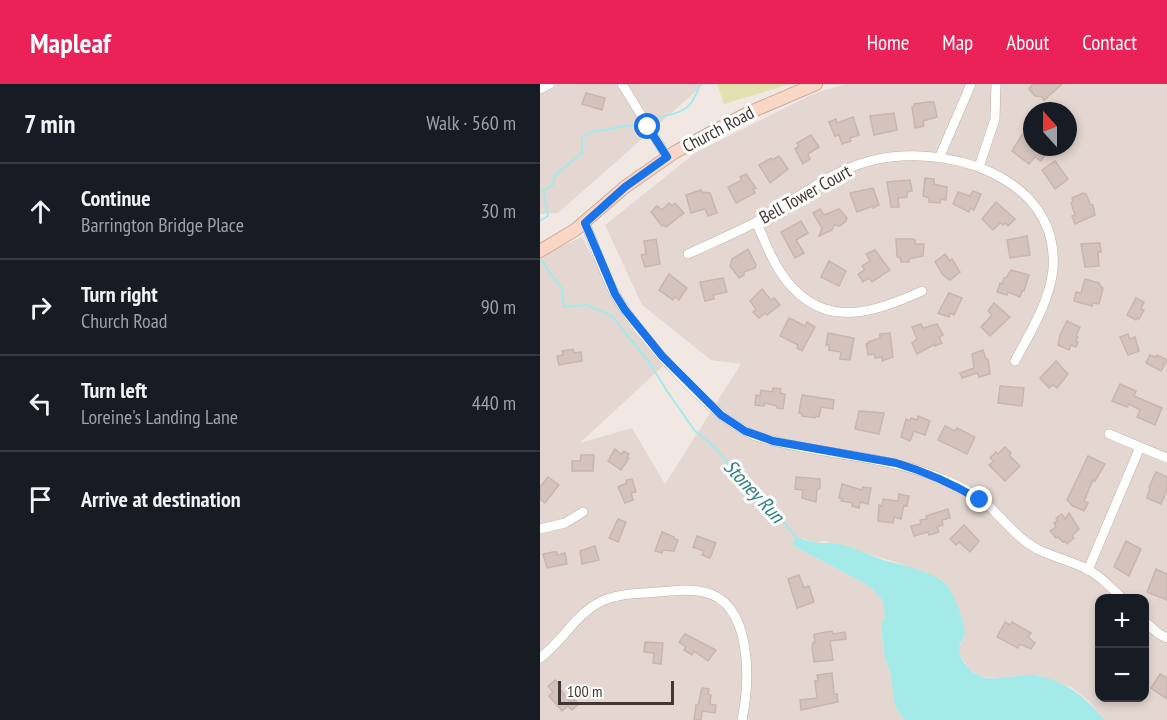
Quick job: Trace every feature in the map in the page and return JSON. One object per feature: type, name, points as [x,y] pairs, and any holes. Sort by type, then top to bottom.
[{"type":"main road","name":"Church Road","points":[[540,251],[575,231],[625,187],[667,157],[748,113],[816,84]]},
{"type":"street","points":[[540,90],[550,84]]},
{"type":"street","points":[[622,84],[667,157]]},
{"type":"street","points":[[940,156],[971,84]]},
{"type":"street","points":[[979,167],[995,119],[996,84]]},
{"type":"street","name":"Bell Tower Court","points":[[688,254],[758,221],[814,185],[846,168],[891,157],[916,155],[940,156],[979,167],[1000,177],[1023,194],[1040,214],[1051,241],[1053,268],[1048,293],[1015,361]]},
{"type":"street","points":[[758,221],[757,224],[779,269],[791,286],[822,307],[839,312],[863,313],[889,306],[922,291]]},
{"type":"street","points":[[585,223],[615,294],[625,310],[662,356],[694,390],[731,423],[745,431],[773,441],[896,463],[944,480],[991,508],[1017,536],[1036,548],[1088,570],[1104,580],[1118,594]]},
{"type":"street","points":[[1109,434],[1167,458]]},
{"type":"street","points":[[1088,570],[1140,447]]},
{"type":"street","points":[[540,529],[565,523],[583,512]]},
{"type":"street","points":[[540,658],[554,647],[584,613],[603,601],[629,595],[693,590],[705,592],[727,605],[734,613],[742,631],[747,689],[742,720]]},
{"type":"street","points":[[1149,625],[1167,638]]},
{"type":"shaded area","points":[[540,84],[704,84],[558,213],[540,214]]},
{"type":"shaded area","points":[[846,84],[1167,84],[1167,720],[1105,720],[1089,701],[1071,687],[1039,676],[1013,676],[1001,679],[979,676],[969,669],[959,654],[959,647],[964,638],[963,623],[946,584],[940,579],[895,562],[824,541],[815,543],[802,538],[794,546],[869,586],[882,600],[885,614],[881,627],[885,659],[890,672],[896,709],[905,720],[540,720],[540,256],[582,237],[627,323],[663,366],[580,443],[632,428],[665,484],[741,364],[711,360],[642,305],[605,225],[695,153],[813,94]]},
{"type":"green space","points":[[717,84],[790,84],[724,104]]},
{"type":"water","points":[[796,538],[816,543],[840,544],[928,573],[944,582],[954,597],[963,622],[965,631],[959,652],[970,670],[991,678],[1030,675],[1055,681],[1077,693],[1105,720],[905,720],[896,709],[890,672],[885,659],[881,627],[885,614],[882,600],[869,586],[794,546],[793,542]]},
{"type":"building","points":[[1033,84],[1062,84],[1044,100],[1042,97],[1035,96],[1029,89]]},
{"type":"building","points":[[586,93],[605,98],[602,110],[582,104]]},
{"type":"building","points":[[934,102],[937,117],[923,121],[924,126],[915,128],[912,107],[914,104]]},
{"type":"building","points":[[894,113],[897,130],[874,135],[870,116]]},
{"type":"building","points":[[853,117],[859,135],[842,144],[839,135],[835,136],[829,122],[836,119],[837,123]]},
{"type":"building","points":[[811,135],[819,147],[808,154],[810,159],[803,164],[795,149],[799,146],[797,143]]},
{"type":"building","points":[[1022,135],[1023,156],[1044,156],[1041,161],[1035,157],[1029,164],[1012,151]]},
{"type":"building","points":[[779,156],[788,169],[770,183],[759,165]]},
{"type":"building","points":[[1055,161],[1068,179],[1055,189],[1042,170]]},
{"type":"building","points":[[746,174],[756,188],[753,189],[755,193],[736,203],[728,187],[742,180],[740,177]]},
{"type":"building","points":[[925,178],[934,179],[934,184],[947,187],[946,200],[941,199],[940,203],[929,202],[929,198],[923,196]]},
{"type":"building","points":[[910,180],[912,191],[907,192],[907,197],[898,198],[899,207],[891,207],[887,182]]},
{"type":"building","points":[[873,188],[879,205],[857,212],[850,193]]},
{"type":"building","points":[[701,190],[710,193],[717,213],[708,216],[705,209],[691,213],[686,195]]},
{"type":"building","points":[[973,191],[981,194],[974,210],[970,208],[969,212],[953,204],[958,192],[970,196]]},
{"type":"building","points":[[1083,193],[1093,205],[1095,215],[1075,224],[1072,216],[1075,215],[1071,203],[1072,198]]},
{"type":"building","points":[[996,202],[1015,219],[1008,226],[1000,223],[993,230],[982,219]]},
{"type":"building","points":[[669,203],[672,206],[675,203],[684,213],[666,227],[662,226],[651,212],[657,206],[662,210]]},
{"type":"building","points":[[820,209],[824,215],[839,209],[847,218],[846,221],[840,226],[834,225],[832,230],[819,236],[822,228],[813,213]]},
{"type":"building","points":[[801,221],[808,233],[796,240],[804,253],[795,258],[781,232]]},
{"type":"building","points":[[1027,236],[1030,255],[1010,258],[1007,240]]},
{"type":"building","points":[[656,239],[660,264],[645,267],[641,255],[646,254],[644,241]]},
{"type":"building","points":[[896,239],[913,239],[915,244],[924,244],[923,256],[909,259],[909,262],[901,262],[900,257],[897,257]]},
{"type":"building","points":[[1100,243],[1099,266],[1085,267],[1081,244]]},
{"type":"building","points":[[748,249],[756,265],[739,278],[730,266],[732,259]]},
{"type":"building","points":[[875,250],[890,270],[872,282],[869,278],[863,282],[858,274],[865,270],[862,266],[870,261],[866,254]]},
{"type":"building","points":[[945,254],[950,261],[952,259],[960,272],[950,280],[943,275],[935,262]]},
{"type":"building","points":[[829,261],[846,271],[839,286],[821,277]]},
{"type":"building","points":[[1011,270],[1029,275],[1020,297],[1008,292],[1007,295],[997,292],[1000,283],[1002,284]]},
{"type":"building","points":[[669,274],[687,288],[679,300],[675,297],[673,300],[659,290]]},
{"type":"building","points":[[723,278],[727,292],[713,295],[714,299],[705,301],[700,282]]},
{"type":"building","points":[[1085,279],[1099,283],[1103,288],[1099,304],[1093,303],[1092,306],[1074,301],[1076,292],[1081,293]]},
{"type":"building","points":[[762,289],[771,300],[774,298],[780,305],[759,318],[753,312],[756,309],[750,301]]},
{"type":"building","points":[[949,293],[962,298],[954,315],[950,313],[949,317],[938,313]]},
{"type":"building","points":[[1136,298],[1144,302],[1141,309],[1144,310],[1136,320],[1127,315]]},
{"type":"building","points":[[994,303],[1010,317],[990,336],[981,327],[992,315],[988,311]]},
{"type":"building","points":[[789,318],[805,326],[807,322],[815,327],[802,351],[797,348],[798,345],[780,336]]},
{"type":"building","points":[[1067,321],[1080,327],[1076,336],[1078,342],[1076,347],[1071,345],[1069,350],[1058,345]]},
{"type":"building","points":[[921,324],[923,328],[937,324],[943,335],[939,337],[942,343],[935,346],[935,344],[917,354],[912,343],[917,339],[912,327]]},
{"type":"building","points":[[828,333],[854,338],[850,360],[840,359],[841,352],[829,350],[829,345],[826,345]]},
{"type":"building","points":[[890,333],[893,357],[882,361],[882,357],[875,358],[874,354],[868,355],[866,344],[868,342],[880,338],[880,334]]},
{"type":"building","points":[[1128,334],[1130,339],[1135,337],[1139,351],[1128,355],[1120,337]]},
{"type":"building","points":[[573,349],[574,353],[581,352],[582,361],[559,365],[557,356],[563,355],[562,351]]},
{"type":"building","points":[[983,350],[988,359],[990,374],[979,377],[977,373],[962,378],[960,373],[974,368],[972,354]]},
{"type":"building","points":[[1150,355],[1156,357],[1157,355],[1167,360],[1161,371],[1146,363]]},
{"type":"building","points":[[1056,361],[1068,374],[1057,388],[1053,385],[1049,388],[1040,378]]},
{"type":"building","points":[[1120,384],[1136,391],[1134,396],[1162,408],[1155,425],[1137,417],[1140,410],[1129,404],[1127,407],[1112,401]]},
{"type":"building","points":[[1000,386],[1024,388],[1022,406],[998,403]]},
{"type":"building","points":[[773,388],[781,389],[780,393],[785,394],[783,409],[765,403],[764,406],[755,405],[756,395],[760,396],[761,390],[772,392]]},
{"type":"building","points":[[802,395],[834,400],[833,409],[821,407],[819,417],[815,416],[815,418],[802,416],[799,413]]},
{"type":"building","points":[[859,411],[884,413],[879,434],[855,429]]},
{"type":"building","points":[[918,416],[930,421],[925,435],[914,431],[910,441],[901,437],[906,419],[917,420]]},
{"type":"building","points":[[945,426],[955,431],[957,428],[975,437],[967,454],[938,440]]},
{"type":"building","points":[[1005,447],[1011,453],[1009,455],[1020,466],[1005,481],[989,465],[994,461],[990,458]]},
{"type":"building","points":[[615,449],[621,454],[624,451],[629,454],[621,470],[608,461]]},
{"type":"building","points":[[581,455],[594,455],[593,471],[572,471],[572,461],[580,461]]},
{"type":"building","points":[[1088,456],[1105,464],[1095,481],[1093,480],[1084,501],[1088,503],[1084,511],[1067,500]]},
{"type":"building","points":[[1156,472],[1167,477],[1167,490],[1161,504],[1147,498]]},
{"type":"building","points":[[548,477],[559,485],[545,503],[540,499],[540,487]]},
{"type":"building","points":[[796,477],[820,479],[816,502],[802,498],[803,490],[795,489]]},
{"type":"building","points":[[632,479],[636,492],[631,493],[633,500],[625,503],[618,487],[627,483],[626,480]]},
{"type":"building","points":[[842,484],[862,490],[863,487],[871,488],[868,504],[860,502],[859,508],[852,506],[853,503],[841,501],[842,499],[839,498]]},
{"type":"building","points":[[899,494],[909,496],[901,519],[894,517],[893,523],[878,521],[879,505],[882,506],[883,499],[898,501]]},
{"type":"building","points":[[948,509],[950,518],[942,520],[943,525],[937,527],[939,532],[914,536],[911,526],[921,524],[920,520],[927,519],[926,516]]},
{"type":"building","points":[[1069,513],[1079,529],[1067,544],[1058,537],[1056,538],[1050,531],[1056,527],[1054,523],[1058,520],[1056,518],[1062,514],[1065,519]]},
{"type":"building","points":[[618,519],[626,522],[618,542],[609,538]]},
{"type":"building","points":[[964,525],[979,541],[970,552],[959,542],[956,545],[950,539]]},
{"type":"building","points":[[662,532],[678,540],[674,551],[663,550],[662,553],[655,551]]},
{"type":"building","points":[[697,536],[716,543],[710,558],[702,555],[704,551],[693,547]]},
{"type":"building","points":[[1126,541],[1141,549],[1129,576],[1114,567]]},
{"type":"building","points":[[595,546],[599,560],[582,564],[580,551]]},
{"type":"building","points":[[557,552],[557,555],[565,553],[567,564],[547,568],[543,554]]},
{"type":"building","points":[[1156,569],[1167,574],[1167,600],[1147,592]]},
{"type":"building","points":[[799,575],[804,588],[809,586],[814,602],[797,608],[788,579]]},
{"type":"building","points":[[1005,622],[1010,625],[1012,622],[1031,633],[1028,637],[1035,643],[1031,649],[1020,644],[1018,648],[997,637]]},
{"type":"building","points":[[832,631],[833,634],[845,632],[846,639],[830,641],[833,660],[814,662],[812,647],[815,643],[814,634]]},
{"type":"building","points":[[685,634],[716,650],[708,661],[694,651],[692,655],[684,650],[686,647],[679,642]]},
{"type":"building","points":[[645,642],[663,643],[661,664],[653,663],[654,653],[644,652]]},
{"type":"building","points":[[832,673],[834,694],[837,694],[838,702],[801,710],[800,700],[817,698],[815,681],[818,681],[817,675]]},
{"type":"building","points":[[1160,674],[1167,678],[1167,699],[1151,688]]},
{"type":"building","points":[[555,680],[571,702],[574,699],[579,704],[572,710],[568,706],[562,711],[549,696],[553,692],[548,686]]},
{"type":"building","points":[[702,688],[709,689],[710,704],[716,705],[715,713],[702,711],[701,720],[694,720],[696,705],[698,705]]},
{"type":"waterway","points":[[651,120],[682,111],[692,102],[700,84]]},
{"type":"waterway","points":[[540,221],[548,216],[543,190],[553,185],[555,175],[582,153],[582,138],[591,132],[638,124]]},
{"type":"waterway","name":"Stoney Run","points":[[541,260],[562,289],[564,307],[587,305],[612,316],[649,362],[695,431],[711,444],[745,482],[773,507],[797,539]]},
{"type":"route","points":[[648,127],[667,157],[625,187],[585,223],[615,294],[662,356],[721,415],[758,437],[896,463],[944,480],[980,500]]}]
